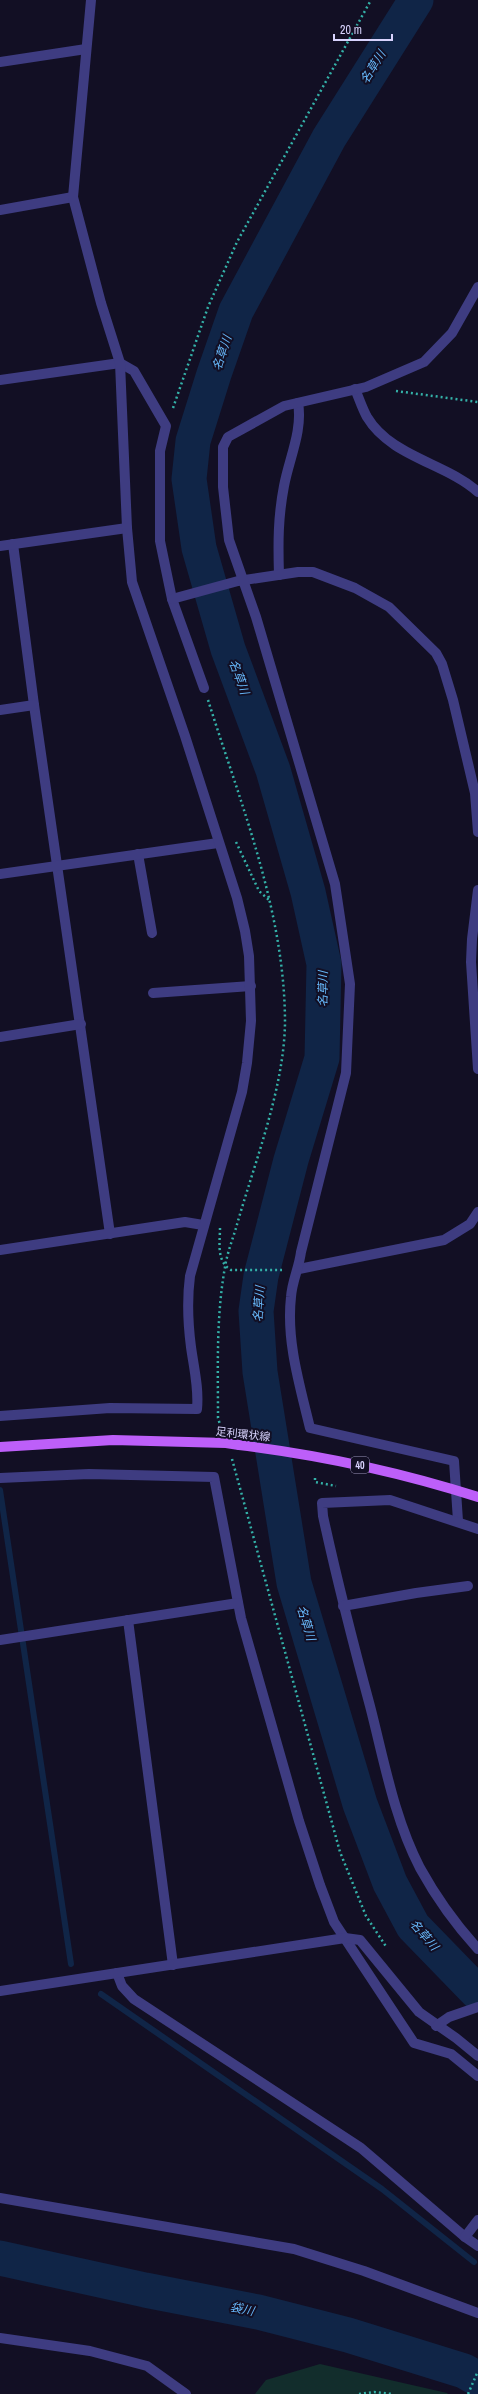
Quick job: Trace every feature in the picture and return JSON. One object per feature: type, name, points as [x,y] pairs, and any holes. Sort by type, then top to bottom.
[{"type":"main road","name":"足利環状線","points":[[0,1447],[113,1440],[226,1442],[281,1450],[362,1465],[416,1478],[478,1497]]},
{"type":"street","points":[[0,1416],[110,1408],[197,1409],[198,1390],[191,1346],[188,1296],[190,1276],[203,1225],[242,1092],[247,1063],[251,986],[245,931],[185,736],[132,582],[126,528],[120,363],[101,303],[73,197],[91,0]]},
{"type":"street","points":[[0,62],[86,49]]},
{"type":"street","points":[[0,210],[73,197]]},
{"type":"street","points":[[458,1521],[454,1460],[310,1428],[298,1374],[290,1324],[294,1270],[301,1252],[346,1072],[350,984],[335,884],[229,540],[225,514],[223,447],[228,437],[284,406],[366,387],[424,362],[452,333],[478,287]]},
{"type":"street","points":[[0,380],[120,363],[134,372],[166,426],[160,451],[160,541],[172,599],[204,688]]},
{"type":"street","points":[[355,389],[368,418],[387,438],[408,453],[467,482],[478,492]]},
{"type":"street","points":[[279,575],[277,525],[284,486],[300,416],[298,402]]},
{"type":"street","points":[[0,546],[126,528]]},
{"type":"street","points":[[13,544],[34,705],[110,1234]]},
{"type":"street","points":[[172,599],[241,580],[313,572],[355,588],[389,607],[436,653],[442,664],[475,785],[478,832]]},
{"type":"street","points":[[0,710],[34,705]]},
{"type":"street","points":[[0,874],[218,843]]},
{"type":"street","points":[[138,854],[152,933]]},
{"type":"street","points":[[478,890],[472,939],[478,1069]]},
{"type":"street","points":[[153,993],[251,986]]},
{"type":"street","points":[[0,1037],[81,1024]]},
{"type":"street","points":[[294,1270],[444,1240],[470,1224],[478,1212]]},
{"type":"street","points":[[0,1250],[184,1222],[203,1225]]},
{"type":"street","points":[[0,1478],[89,1474],[214,1477],[238,1604],[299,1821],[334,1922],[414,2043],[451,2054],[478,2076]]},
{"type":"street","points":[[478,1529],[458,1521],[390,1500],[322,1503],[323,1516],[343,1606],[396,1804],[408,1842],[420,1868],[438,1896],[463,1932],[478,1949]]},
{"type":"street","points":[[343,1606],[416,1593],[468,1586]]},
{"type":"street","points":[[0,1640],[238,1604]]},
{"type":"street","points":[[128,1620],[173,1965]]},
{"type":"street","points":[[0,1991],[345,1938],[360,1940],[419,2012],[436,2026],[456,2038],[478,2056]]},
{"type":"street","points":[[117,1973],[122,1986],[134,1999],[361,2148],[465,2237],[478,2246]]},
{"type":"street","points":[[436,2026],[449,2018],[478,2007]]},
{"type":"street","points":[[0,2198],[294,2248],[364,2271],[478,2312]]},
{"type":"street","points":[[465,2237],[478,2220]]},
{"type":"street","points":[[0,2338],[90,2351],[146,2366],[186,2394]]},
{"type":"path","points":[[166,426],[208,307],[237,242],[371,0]]},
{"type":"path","points":[[366,387],[478,402]]},
{"type":"path","points":[[234,837],[258,891],[269,900]]},
{"type":"path","points":[[225,1266],[231,1270],[294,1270]]},
{"type":"path","points":[[232,1459],[340,1852],[366,1916],[391,1954]]},
{"type":"path","points":[[468,2394],[478,2371]]},
{"type":"path","points":[[359,2394],[374,2392],[392,2394]]},
{"type":"green space","points":[[320,2364],[448,2394],[255,2394],[266,2380]]},
{"type":"waterway","name":"名草川","points":[[416,0],[329,138],[236,311],[193,441],[189,479],[199,548],[228,649],[273,770],[308,892],[324,964],[322,1058],[291,1160],[261,1276],[256,1311],[260,1372],[294,1583],[360,1804],[390,1883],[413,1926],[478,1993]]},
{"type":"waterway","points":[[0,1490],[71,1964]]},
{"type":"waterway","points":[[101,1994],[382,2189],[474,2262]]},
{"type":"waterway","name":"袋川","points":[[0,2258],[145,2290],[258,2312],[348,2335],[464,2371],[478,2379]]}]
